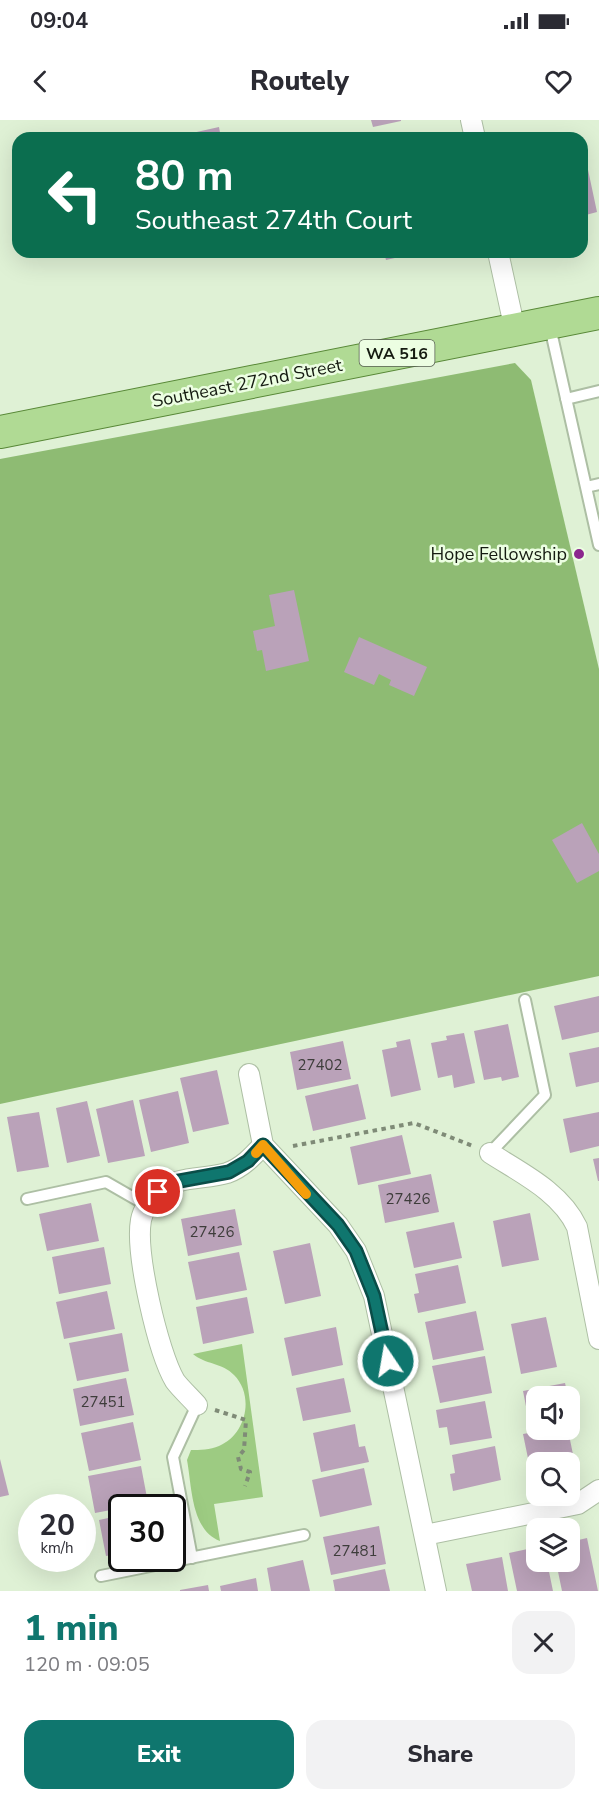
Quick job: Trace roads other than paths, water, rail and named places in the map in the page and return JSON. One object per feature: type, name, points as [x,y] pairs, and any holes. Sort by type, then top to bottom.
[{"type":"main road","name":"Southeast 272nd Street","points":[[0,432],[599,314]]},
{"type":"street","points":[[499,258],[515,330]]},
{"type":"street","points":[[249,1074],[266,1148],[338,1225],[356,1251],[374,1296],[436,1591]]},
{"type":"street","points":[[197,1405],[176,1382],[162,1353],[143,1264],[141,1218],[146,1205],[158,1192],[174,1182],[229,1172],[266,1148]]},
{"type":"street","points":[[490,1153],[554,1195],[571,1213],[577,1227],[599,1339]]},
{"type":"street","points":[[424,1535],[578,1504],[599,1490]]},
{"type":"lane","points":[[549,323],[599,545]]},
{"type":"lane","points":[[566,399],[599,391]]},
{"type":"lane","points":[[586,487],[599,484]]},
{"type":"lane","points":[[490,1153],[545,1095],[525,1000]]},
{"type":"lane","points":[[27,1199],[106,1182],[146,1205]]},
{"type":"lane","points":[[192,1558],[173,1457],[197,1405]]},
{"type":"lane","points":[[100,1576],[304,1534]]},
{"type":"place","name":"Hope Fellowship","points":[[579,554]]}]
